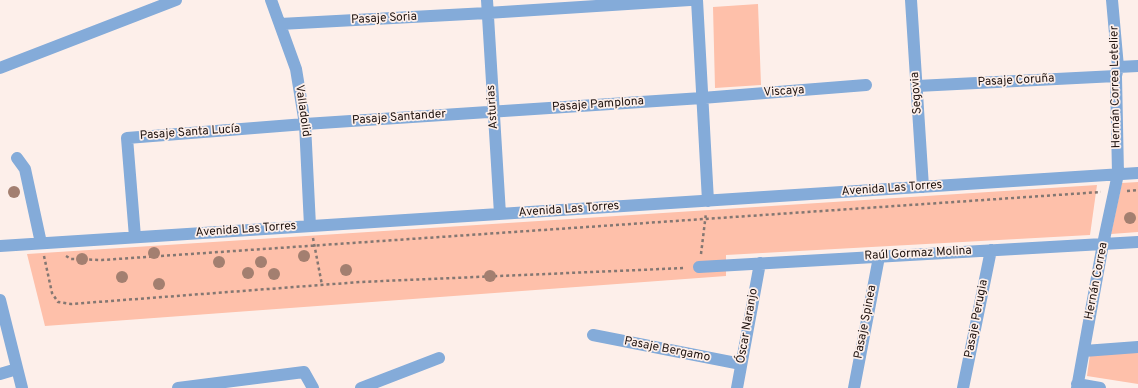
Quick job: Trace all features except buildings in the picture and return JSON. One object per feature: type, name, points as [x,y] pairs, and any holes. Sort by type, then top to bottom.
[{"type":"street","points":[[0,68],[176,0]]},
{"type":"street","name":"Valladolid","points":[[271,0],[296,69],[305,124],[310,226]]},
{"type":"street","name":"Asturias","points":[[486,0],[500,214]]},
{"type":"street","name":"Pasaje Soria","points":[[280,24],[690,0]]},
{"type":"street","points":[[697,0],[708,201]]},
{"type":"street","name":"Segovia","points":[[911,0],[923,187]]},
{"type":"street","name":"Hernán Correa Letelier","points":[[1112,0],[1117,72],[1118,174]]},
{"type":"street","name":"Pasaje Coruña","points":[[917,86],[1117,72],[1138,66]]},
{"type":"street","name":"Viscaya","points":[[702,98],[866,85]]},
{"type":"street","name":"Pasaje Pamplona","points":[[493,112],[702,98]]},
{"type":"street","name":"Pasaje Santander","points":[[305,124],[493,112]]},
{"type":"street","name":"Pasaje Santa Lucía","points":[[135,237],[127,138],[305,124]]},
{"type":"street","points":[[17,158],[25,169],[41,243]]},
{"type":"street","name":"Avenida Las Torres","points":[[0,246],[1138,173]]},
{"type":"street","name":"Hernán Correa","points":[[1077,386],[1103,244],[1118,174]]},
{"type":"street","name":"Raúl Gormaz Molina","points":[[699,267],[1138,242]]},
{"type":"street","name":"Pasaje Perugia","points":[[963,388],[991,250]]},
{"type":"street","name":"Pasaje Spinea","points":[[854,388],[879,256]]},
{"type":"street","name":"Óscar Naranjo","points":[[737,388],[760,263]]},
{"type":"street","points":[[0,300],[22,388]]},
{"type":"street","name":"Pasaje Bergamo","points":[[593,335],[741,364]]},
{"type":"street","points":[[1084,351],[1138,347]]},
{"type":"street","points":[[361,388],[440,358]]},
{"type":"street","points":[[0,374],[17,369]]},
{"type":"street","points":[[178,388],[304,372],[313,388]]},
{"type":"street","points":[[1077,386],[1100,388]]},
{"type":"path","points":[[65,256],[71,259],[102,260],[1138,190]]},
{"type":"path","points":[[41,243],[52,292],[58,302],[71,304],[322,285],[699,267],[708,201]]},
{"type":"path","points":[[310,226],[322,285]]},
{"type":"shaded area","points":[[758,4],[761,85],[715,88],[713,7]]},
{"type":"shaded area","points":[[1138,182],[1138,232],[1111,234],[1122,183]]},
{"type":"shaded area","points":[[1097,185],[1090,235],[726,255],[726,276],[45,326],[27,254]]},
{"type":"shaded area","points":[[1138,352],[1138,384],[1087,376],[1090,354]]}]
